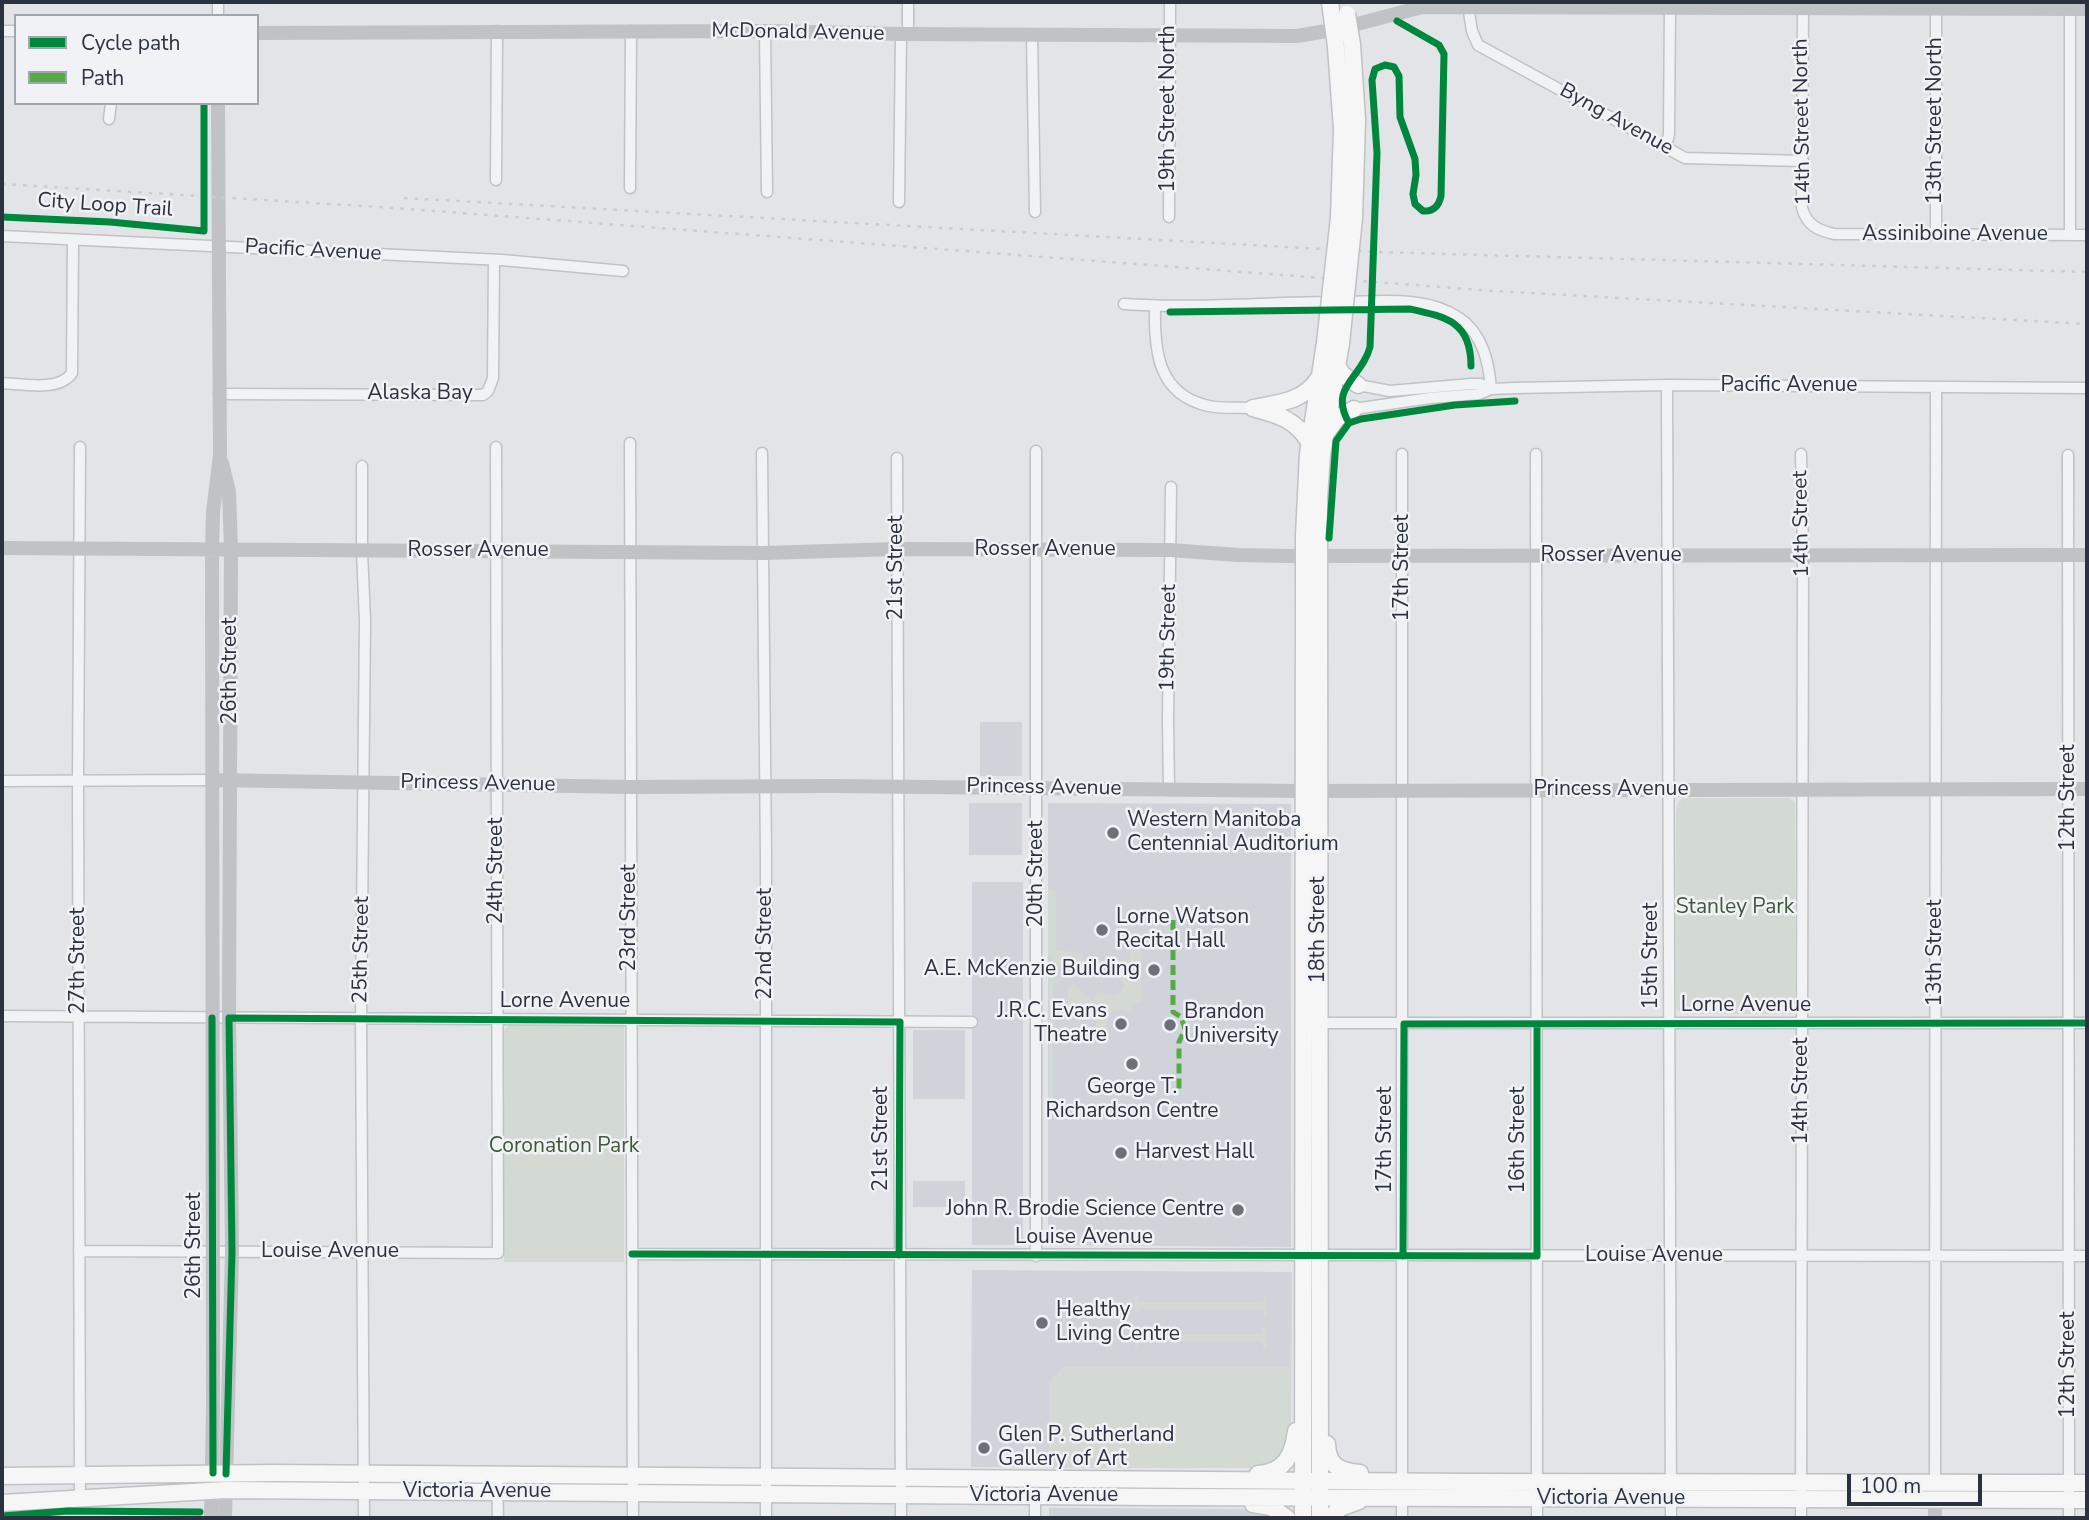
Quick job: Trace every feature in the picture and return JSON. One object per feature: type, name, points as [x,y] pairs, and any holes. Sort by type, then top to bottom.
[{"type":"main road","name":"18th Street","points":[[1311,556],[1325,434],[1337,365],[1333,343],[1346,218],[1342,129],[1344,45],[1339,13]]},
{"type":"main road","name":"18th Street","points":[[1320,1518],[1319,1369],[1311,1256],[1311,556],[1305,486],[1319,377],[1333,343]]},
{"type":"main road","points":[[1337,365],[1342,374],[1358,385]]},
{"type":"main road","points":[[1253,408],[1295,399],[1308,391],[1319,377]]},
{"type":"main road","points":[[1253,408],[1295,423],[1309,442]]},
{"type":"main road","points":[[1325,434],[1337,418],[1354,409]]},
{"type":"main road","name":"18th Street","points":[[1303,1518],[1303,1327],[1311,1256]]},
{"type":"main road","points":[[1161,1480],[1264,1473],[1285,1463],[1290,1457],[1295,1440],[1297,1359],[1303,1327]]},
{"type":"main road","points":[[1319,1369],[1326,1409],[1327,1452],[1331,1463],[1350,1472],[1402,1479]]},
{"type":"main road","name":"Victoria Avenue","points":[[2,1503],[80,1499],[219,1482],[363,1474],[633,1476],[901,1495],[1537,1499],[1671,1490]]},
{"type":"main road","name":"Victoria Avenue","points":[[2,1476],[80,1476],[363,1491],[633,1493],[901,1478],[1402,1479],[1427,1482],[1537,1481],[1671,1490],[1935,1491],[2087,1500]]},
{"type":"main road","name":"Victoria Avenue","points":[[1935,1491],[2087,1483]]},
{"type":"main road","points":[[1160,1497],[1189,1502],[1262,1505],[1278,1510],[1287,1518]]},
{"type":"main road","points":[[1330,1518],[1337,1510],[1347,1505],[1382,1498]]},
{"type":"street","points":[[899,202],[904,34],[908,2]]},
{"type":"street","name":"19th Street North","points":[[1169,217],[1170,2]]},
{"type":"street","name":"McDonald Avenue","points":[[259,33],[765,31],[1297,36],[1339,13],[1406,6],[1546,4],[1936,8],[2070,5],[2087,9]]},
{"type":"street","points":[[1666,147],[1669,135],[1670,5]]},
{"type":"street","name":"14th Street North","points":[[1802,5],[1802,208],[1806,220],[1823,232]]},
{"type":"street","points":[[2070,5],[2070,235]]},
{"type":"street","name":"Byng Avenue","points":[[1468,6],[1472,31],[1478,45],[1685,158],[1802,161]]},
{"type":"street","name":"13th Street North","points":[[1936,8],[1936,234]]},
{"type":"street","points":[[630,188],[631,31]]},
{"type":"street","points":[[765,31],[767,192]]},
{"type":"street","points":[[496,180],[497,32]]},
{"type":"street","points":[[1032,35],[1035,212]]},
{"type":"street","points":[[109,119],[111,105]]},
{"type":"street","name":"26th Street","points":[[218,105],[220,455],[213,512],[212,549],[213,1252],[219,1482],[225,1518]]},
{"type":"street","name":"Assiniboine Avenue","points":[[1823,232],[2087,235]]},
{"type":"street","name":"Pacific Avenue","points":[[2,236],[494,260],[623,271]]},
{"type":"street","points":[[2,383],[55,384],[66,381],[72,373],[73,240]]},
{"type":"street","name":"Alaska Bay","points":[[219,394],[482,395],[492,385],[493,378],[494,260]]},
{"type":"street","points":[[1124,304],[1155,306],[1399,302],[1436,307],[1462,319],[1477,338],[1488,361],[1491,389]]},
{"type":"street","points":[[1155,306],[1156,354],[1160,366],[1175,387],[1183,395],[1210,406],[1253,408]]},
{"type":"street","name":"Pacific Avenue","points":[[1358,385],[1390,391],[1471,384],[1481,384],[1491,389]]},
{"type":"street","name":"Pacific Avenue","points":[[1354,409],[1479,394],[1491,389],[1667,385],[2087,388]]},
{"type":"street","name":"15th Street","points":[[1667,385],[1671,1518]]},
{"type":"street","name":"13th Street","points":[[1935,1518],[1936,387]]},
{"type":"street","name":"23rd Street","points":[[630,443],[634,1518]]},
{"type":"street","name":"27th Street","points":[[80,447],[80,1499]]},
{"type":"street","name":"24th Street","points":[[496,447],[498,1253]]},
{"type":"street","name":"20th Street","points":[[1035,1256],[1036,451]]},
{"type":"street","name":"22nd Street","points":[[762,453],[766,1518]]},
{"type":"street","name":"17th Street","points":[[1402,454],[1402,1479]]},
{"type":"street","name":"16th Street","points":[[1536,454],[1537,1518]]},
{"type":"street","name":"14th Street","points":[[1801,454],[1801,1518]]},
{"type":"street","name":"26th Street","points":[[211,1518],[219,1482],[232,1252],[229,1018],[231,548],[229,492],[220,455]]},
{"type":"street","name":"12th Street","points":[[2068,455],[2069,1518]]},
{"type":"street","name":"21st Street","points":[[897,458],[901,1518]]},
{"type":"street","name":"25th Street","points":[[362,467],[365,621],[361,1017],[364,1518]]},
{"type":"street","name":"19th Street","points":[[1169,790],[1171,487]]},
{"type":"street","name":"Rosser Avenue","points":[[2,548],[764,553],[897,549],[1170,550],[1238,555],[1311,556],[2087,555]]},
{"type":"street","name":"Princess Avenue","points":[[2,781],[231,780],[497,786],[1311,791],[2087,789]]},
{"type":"street","name":"Lorne Avenue","points":[[2,1016],[972,1022]]},
{"type":"street","name":"Lorne Avenue","points":[[1311,1023],[2087,1023]]},
{"type":"street","name":"Louise Avenue","points":[[79,1251],[498,1253]]},
{"type":"street","name":"Louise Avenue","points":[[632,1254],[2087,1256]]},
{"type":"street","points":[[497,1474],[498,1518]]},
{"type":"street","points":[[1035,1518],[1036,1479]]},
{"type":"street","points":[[1402,1498],[1402,1518]]},
{"type":"shaded area","points":[[980,722],[1022,722],[1022,776],[980,776]]},
{"type":"shaded area","points":[[969,803],[1022,803],[1022,855],[969,855]]},
{"type":"shaded area","name":"Brandon University","points":[[1048,803],[1291,804],[1290,1247],[1048,1245]]},
{"type":"shaded area","points":[[972,882],[1023,882],[1023,1245],[972,1245]]},
{"type":"shaded area","points":[[913,1030],[965,1030],[965,1099],[913,1099]]},
{"type":"shaded area","points":[[913,1181],[965,1181],[965,1207],[913,1207]]},
{"type":"shaded area","points":[[972,1270],[1292,1272],[1291,1425],[1249,1468],[971,1467]]},
{"type":"shaded area","points":[[1049,1508],[1241,1509],[1261,1511],[1278,1518],[1049,1518]]},
{"type":"green space","name":"Stanley Park","points":[[1683,798],[1789,798],[1795,802],[1795,1008],[1791,1014],[1684,1014],[1678,1011],[1676,810]]},
{"type":"green space","points":[[1048,889],[1054,890],[1056,894],[1056,950],[1083,953],[1084,969],[1074,979],[1048,956]]},
{"type":"green space","points":[[1130,942],[1141,942],[1141,1003],[1135,1003],[1129,1012],[1114,1011],[1107,1019],[1108,1032],[1101,1038],[1101,1044],[1096,1044],[1096,1012],[1068,1012],[1068,989],[1073,983],[1091,1000],[1095,1000],[1099,992],[1111,996],[1120,993],[1124,985],[1121,978],[1113,973],[1098,973],[1095,960],[1102,960],[1106,964],[1109,960],[1130,960]]},
{"type":"green space","points":[[1049,972],[1059,983],[1053,984],[1053,1113],[1049,1113]]},
{"type":"green space","name":"Coronation Park","points":[[509,1025],[624,1025],[624,1262],[504,1262],[503,1032]]},
{"type":"green space","points":[[1138,1294],[1138,1302],[1263,1302],[1264,1294],[1267,1296],[1267,1315],[1264,1317],[1263,1309],[1138,1309],[1138,1315],[1134,1309],[1135,1297]]},
{"type":"green space","points":[[1262,1326],[1267,1329],[1267,1347],[1264,1349],[1262,1341],[1138,1341],[1137,1350],[1135,1347],[1137,1329],[1138,1334],[1262,1334]]},
{"type":"green space","points":[[1063,1367],[1291,1367],[1290,1434],[1279,1461],[1259,1468],[1049,1468],[1049,1381]]},
{"type":"railway","points":[[2,184],[395,208],[1494,291],[2087,324]]},
{"type":"railway","points":[[404,198],[1376,252],[2087,272]]},
{"type":"marked path","points":[[1173,920],[1173,1012],[1181,1017],[1185,1029],[1179,1042],[1179,1093]]},
{"type":"cycle path","points":[[1329,538],[1336,441],[1349,423],[1342,400],[1344,391],[1366,358],[1370,347],[1377,153],[1372,80],[1375,69],[1385,65],[1394,67],[1399,76],[1400,117],[1415,159],[1415,204],[1423,211],[1430,210],[1437,205],[1441,196],[1444,54],[1439,45],[1397,21]]},
{"type":"cycle path","name":"City Loop Trail","points":[[2,217],[110,222],[204,231],[204,105]]},
{"type":"cycle path","points":[[1170,312],[1410,309],[1435,315],[1454,324],[1467,340],[1471,366]]},
{"type":"cycle path","points":[[1349,423],[1455,405],[1515,401]]},
{"type":"cycle path","points":[[212,1018],[213,1473]]},
{"type":"cycle path","points":[[226,1474],[232,1252],[229,1018],[900,1022],[899,1255]]},
{"type":"cycle path","points":[[1403,1256],[1404,1024],[2087,1023]]},
{"type":"cycle path","points":[[632,1254],[1537,1256],[1537,1024]]},
{"type":"cycle path","points":[[2,1516],[68,1511],[200,1512]]},
{"type":"place","name":"Western Manitoba Centennial Auditorium","points":[[1113,833]]},
{"type":"place","name":"Lorne Watson Recital Hall","points":[[1102,930]]},
{"type":"place","name":"A.E. McKenzie Building","points":[[1154,970]]},
{"type":"place","name":"J.R.C. Evans Theatre","points":[[1121,1024]]},
{"type":"place","name":"Brandon University","points":[[1170,1025]]},
{"type":"place","name":"George T. Richardson Centre","points":[[1132,1064]]},
{"type":"place","name":"Harvest Hall","points":[[1121,1153]]},
{"type":"place","name":"John R. Brodie Science Centre","points":[[1238,1210]]},
{"type":"place","name":"Healthy Living Centre","points":[[1042,1323]]},
{"type":"place","name":"Glen P. Sutherland Gallery of Art","points":[[984,1448]]}]
